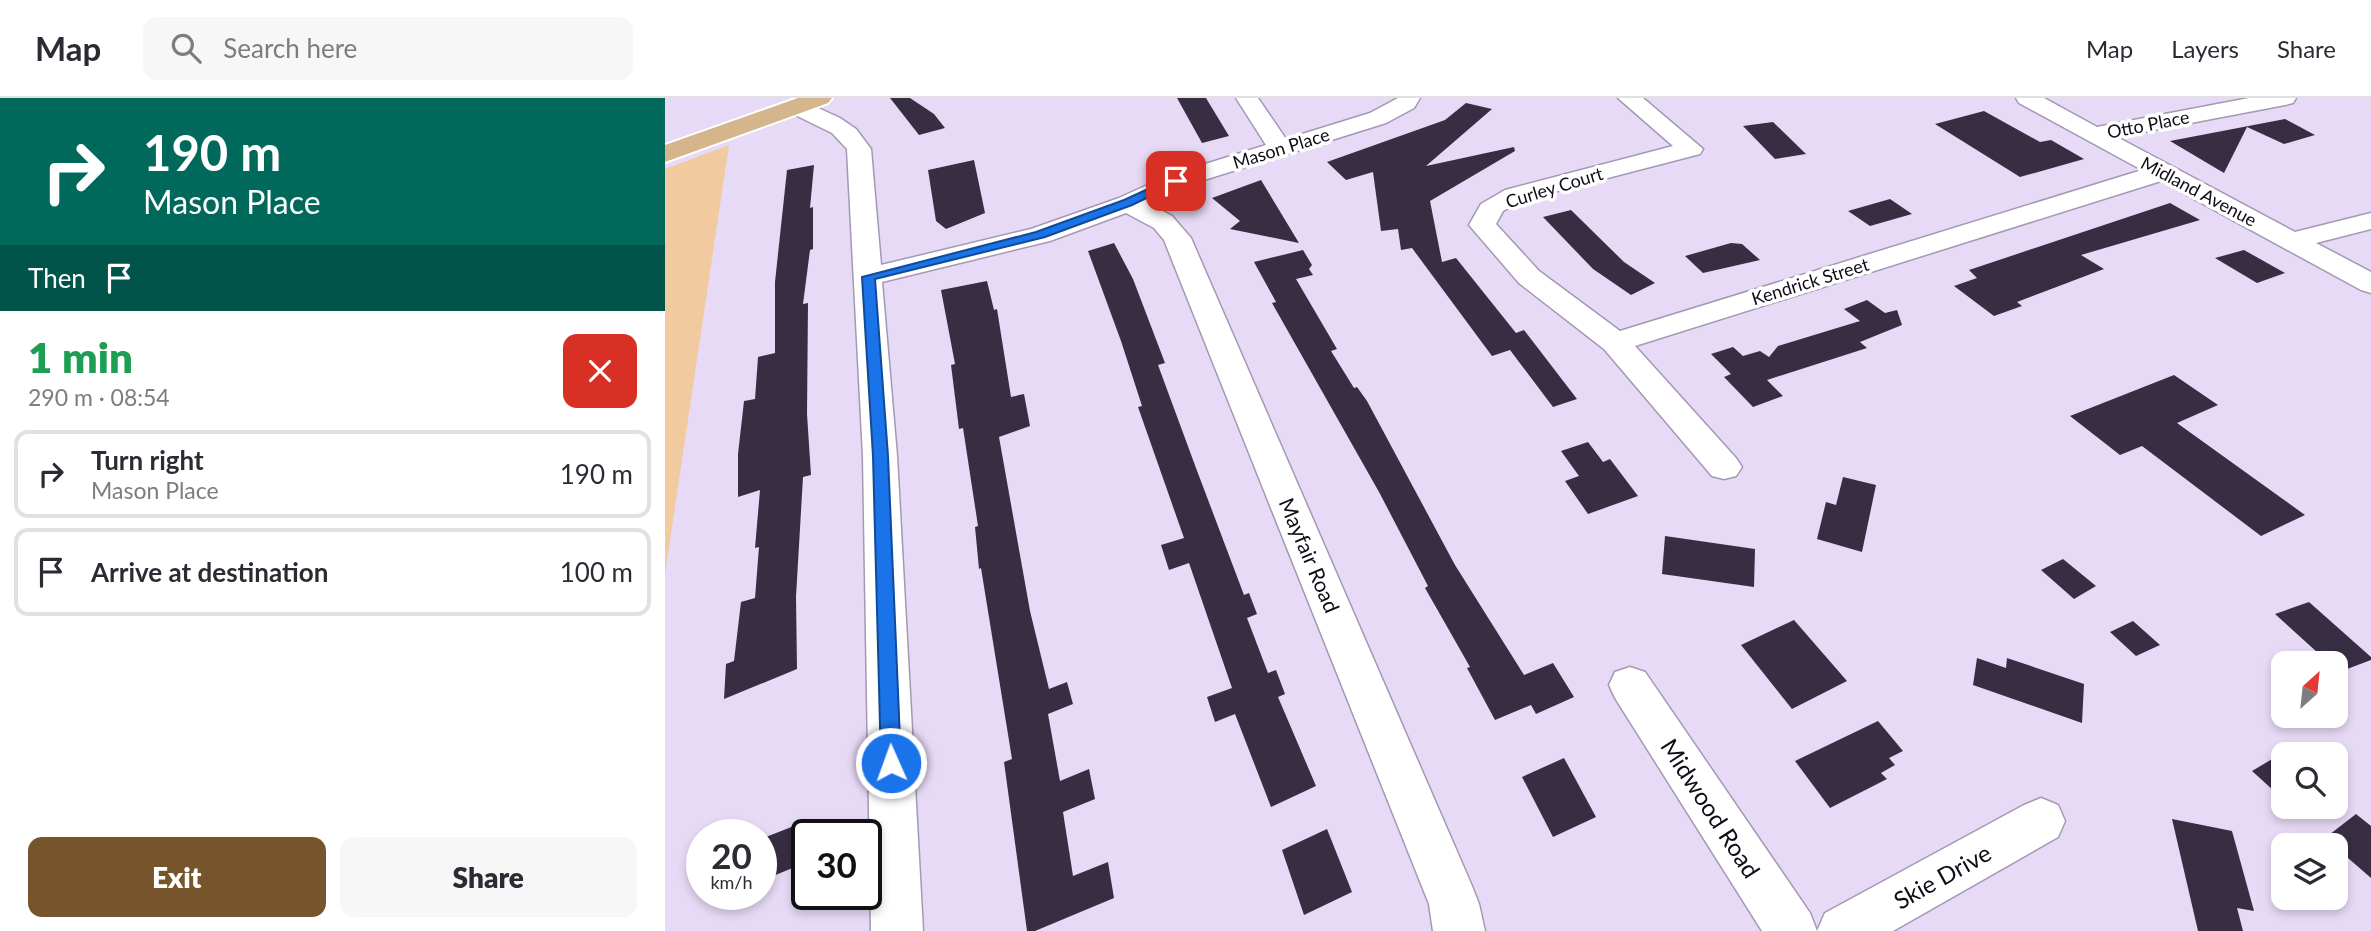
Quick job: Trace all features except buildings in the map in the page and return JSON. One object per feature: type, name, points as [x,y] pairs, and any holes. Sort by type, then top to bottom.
[{"type":"main road","points":[[665,154],[809,102]]},
{"type":"street","points":[[1247,98],[1281,150]]},
{"type":"street","name":"Mason Place","points":[[868,277],[1040,235],[1128,203],[1176,181],[1378,118],[1406,103],[1409,98]]},
{"type":"street","name":"Curley Court","points":[[1615,342],[1528,277],[1482,225],[1485,215],[1492,207],[1514,195],[1691,149],[1629,98]]},
{"type":"street","name":"Midland Avenue","points":[[2027,98],[2371,284]]},
{"type":"street","name":"Otto Place","points":[[2095,134],[2285,98]]},
{"type":"street","points":[[809,102],[854,139],[859,149],[880,456],[897,931]]},
{"type":"street","name":"Kendrick Street","points":[[1615,342],[2163,172]]},
{"type":"street","name":"Mayfair Road","points":[[1128,203],[1163,222],[1177,238],[1454,904],[1459,931]]},
{"type":"street","points":[[2292,241],[2371,221]]},
{"type":"street","points":[[1615,342],[1724,467]]},
{"type":"street","name":"Midwood Road","points":[[1630,685],[1792,931]]},
{"type":"street","name":"Skie Drive","points":[[1843,931],[2041,821]]},
{"type":"shaded area","points":[[729,145],[665,574],[665,169]]},
{"type":"route","points":[[891,763],[880,456],[868,277],[1040,235],[1128,203],[1176,181]]}]
